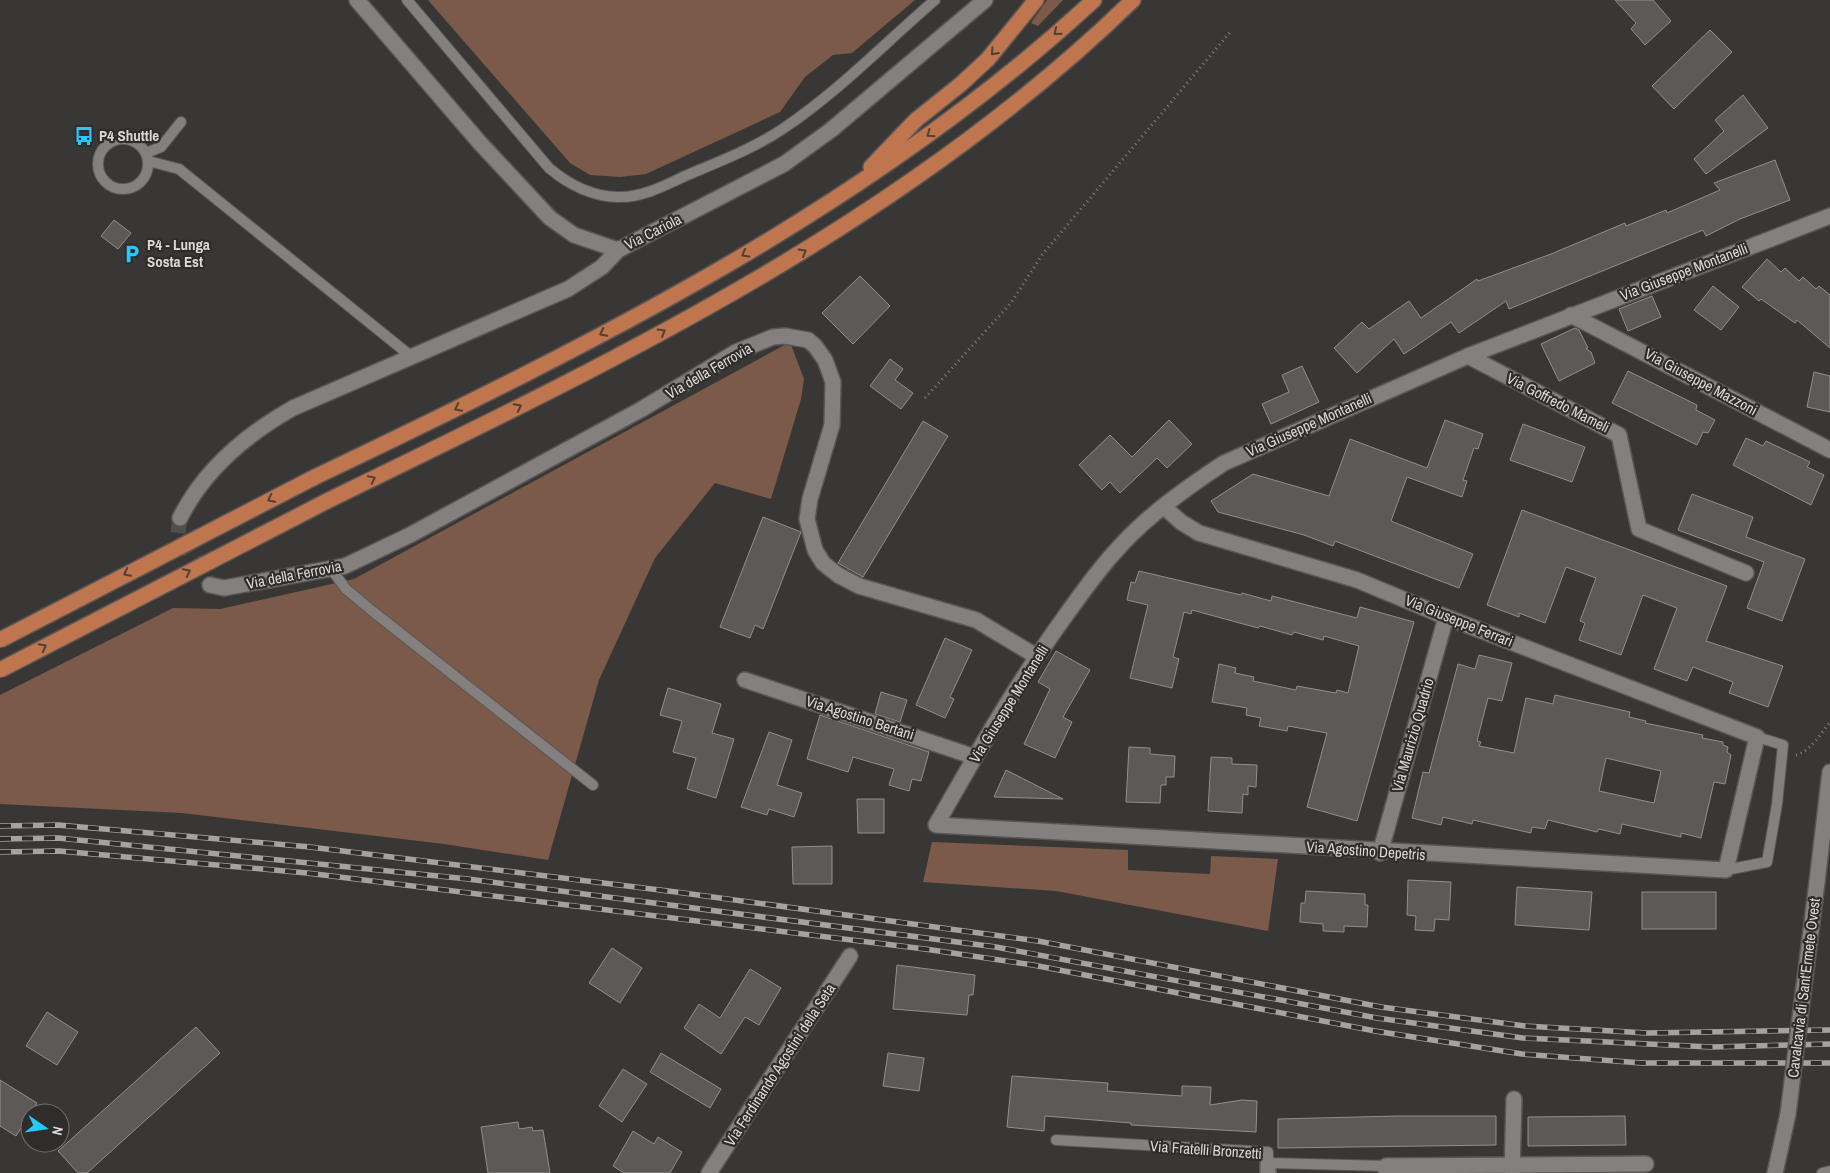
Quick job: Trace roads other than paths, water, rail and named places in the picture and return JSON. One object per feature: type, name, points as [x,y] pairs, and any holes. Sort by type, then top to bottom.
[{"type":"highway","points":[[850,190],[916,120],[961,84],[988,59],[1036,0]]},
{"type":"highway","points":[[0,640],[315,477],[428,424],[641,313],[747,253],[850,190],[961,113],[1094,0]]},
{"type":"highway","points":[[0,670],[329,500],[495,419],[631,349],[823,240],[910,182],[995,120],[1052,75],[1132,0]]},
{"type":"street","name":"Via Cariola","points":[[357,0],[487,150],[550,218],[574,235],[618,250],[784,164],[831,130],[985,0]]},
{"type":"street","name":"Via Giuseppe Montanelli","points":[[936,825],[1036,656],[1112,555],[1164,507],[1224,463],[1468,356],[1571,314],[1830,216]]},
{"type":"street","points":[[180,518],[188,502],[215,468],[251,435],[294,408],[568,289],[602,267],[618,250]]},
{"type":"street","name":"Via Giuseppe Mazzoni","points":[[1571,314],[1830,450]]},
{"type":"street","name":"Via della Ferrovia","points":[[210,585],[224,588],[345,566],[410,535],[642,409],[736,352],[773,337],[796,337],[815,346],[825,360],[833,382],[832,425],[810,499],[807,519],[815,550],[823,563],[838,575],[859,586],[976,620],[1036,656]]},
{"type":"street","name":"Via Goffredo Mameli","points":[[1468,356],[1619,434],[1639,529],[1746,573]]},
{"type":"street","name":"Via Giuseppe Ferrari","points":[[1164,507],[1181,522],[1199,533],[1332,572],[1757,737]]},
{"type":"street","name":"Via Maurizio Quadrio","points":[[1380,853],[1446,617]]},
{"type":"street","name":"Via Agostino Bertani","points":[[745,680],[975,757]]},
{"type":"street","points":[[1726,870],[1757,737]]},
{"type":"street","name":"Cavalcavia di Sant'Ermete Ovest","points":[[1775,1173],[1788,1114],[1830,772]]},
{"type":"street","name":"Via Agostino Depetris","points":[[936,825],[1273,844],[1380,853],[1726,870]]},
{"type":"street","name":"Via Ferdinando Agostini della Seta","points":[[709,1173],[850,956]]},
{"type":"street","points":[[1512,1169],[1514,1099]]},
{"type":"street","name":"Via Fratelli Bronzetti","points":[[1386,1169],[1512,1169],[1646,1164]]},
{"type":"lane","points":[[407,0],[549,168],[575,188],[618,198],[641,194],[661,187],[725,159],[783,129],[806,112],[935,0]]},
{"type":"lane","points":[[147,157],[161,147],[181,122]]},
{"type":"lane","points":[[147,157],[147,169],[139,183],[124,188],[109,184],[99,171],[100,154],[111,142],[119,139],[135,142],[147,157],[179,169],[412,357]]},
{"type":"lane","points":[[331,569],[346,589],[371,610],[593,785]]},
{"type":"lane","name":"Via Giuseppe Ferrari","points":[[1726,870],[1767,862],[1777,804],[1783,745],[1757,737]]},
{"type":"lane","name":"Via Fratelli Bronzetti","points":[[1056,1140],[1268,1152],[1268,1168],[1386,1169]]},
{"type":"lane","points":[[1822,1173],[1830,1171]]},
{"type":"tunnel","points":[[180,518],[178,533],[210,585]]},
{"type":"railway","points":[[0,826],[58,825],[310,847],[676,892],[1038,941],[1381,1007],[1525,1026],[1647,1033],[1830,1030]]},
{"type":"railway","points":[[0,839],[58,838],[468,879],[996,947],[1377,1018],[1523,1038],[1711,1047],[1830,1044]]},
{"type":"railway","points":[[0,852],[59,851],[307,873],[925,949],[1033,965],[1375,1031],[1522,1054],[1642,1063],[1830,1063]]},
{"type":"place","name":"P4 Shuttle","points":[[84,136]]},
{"type":"place","name":"P4 - Lunga Sosta Est","points":[[132,254]]}]
